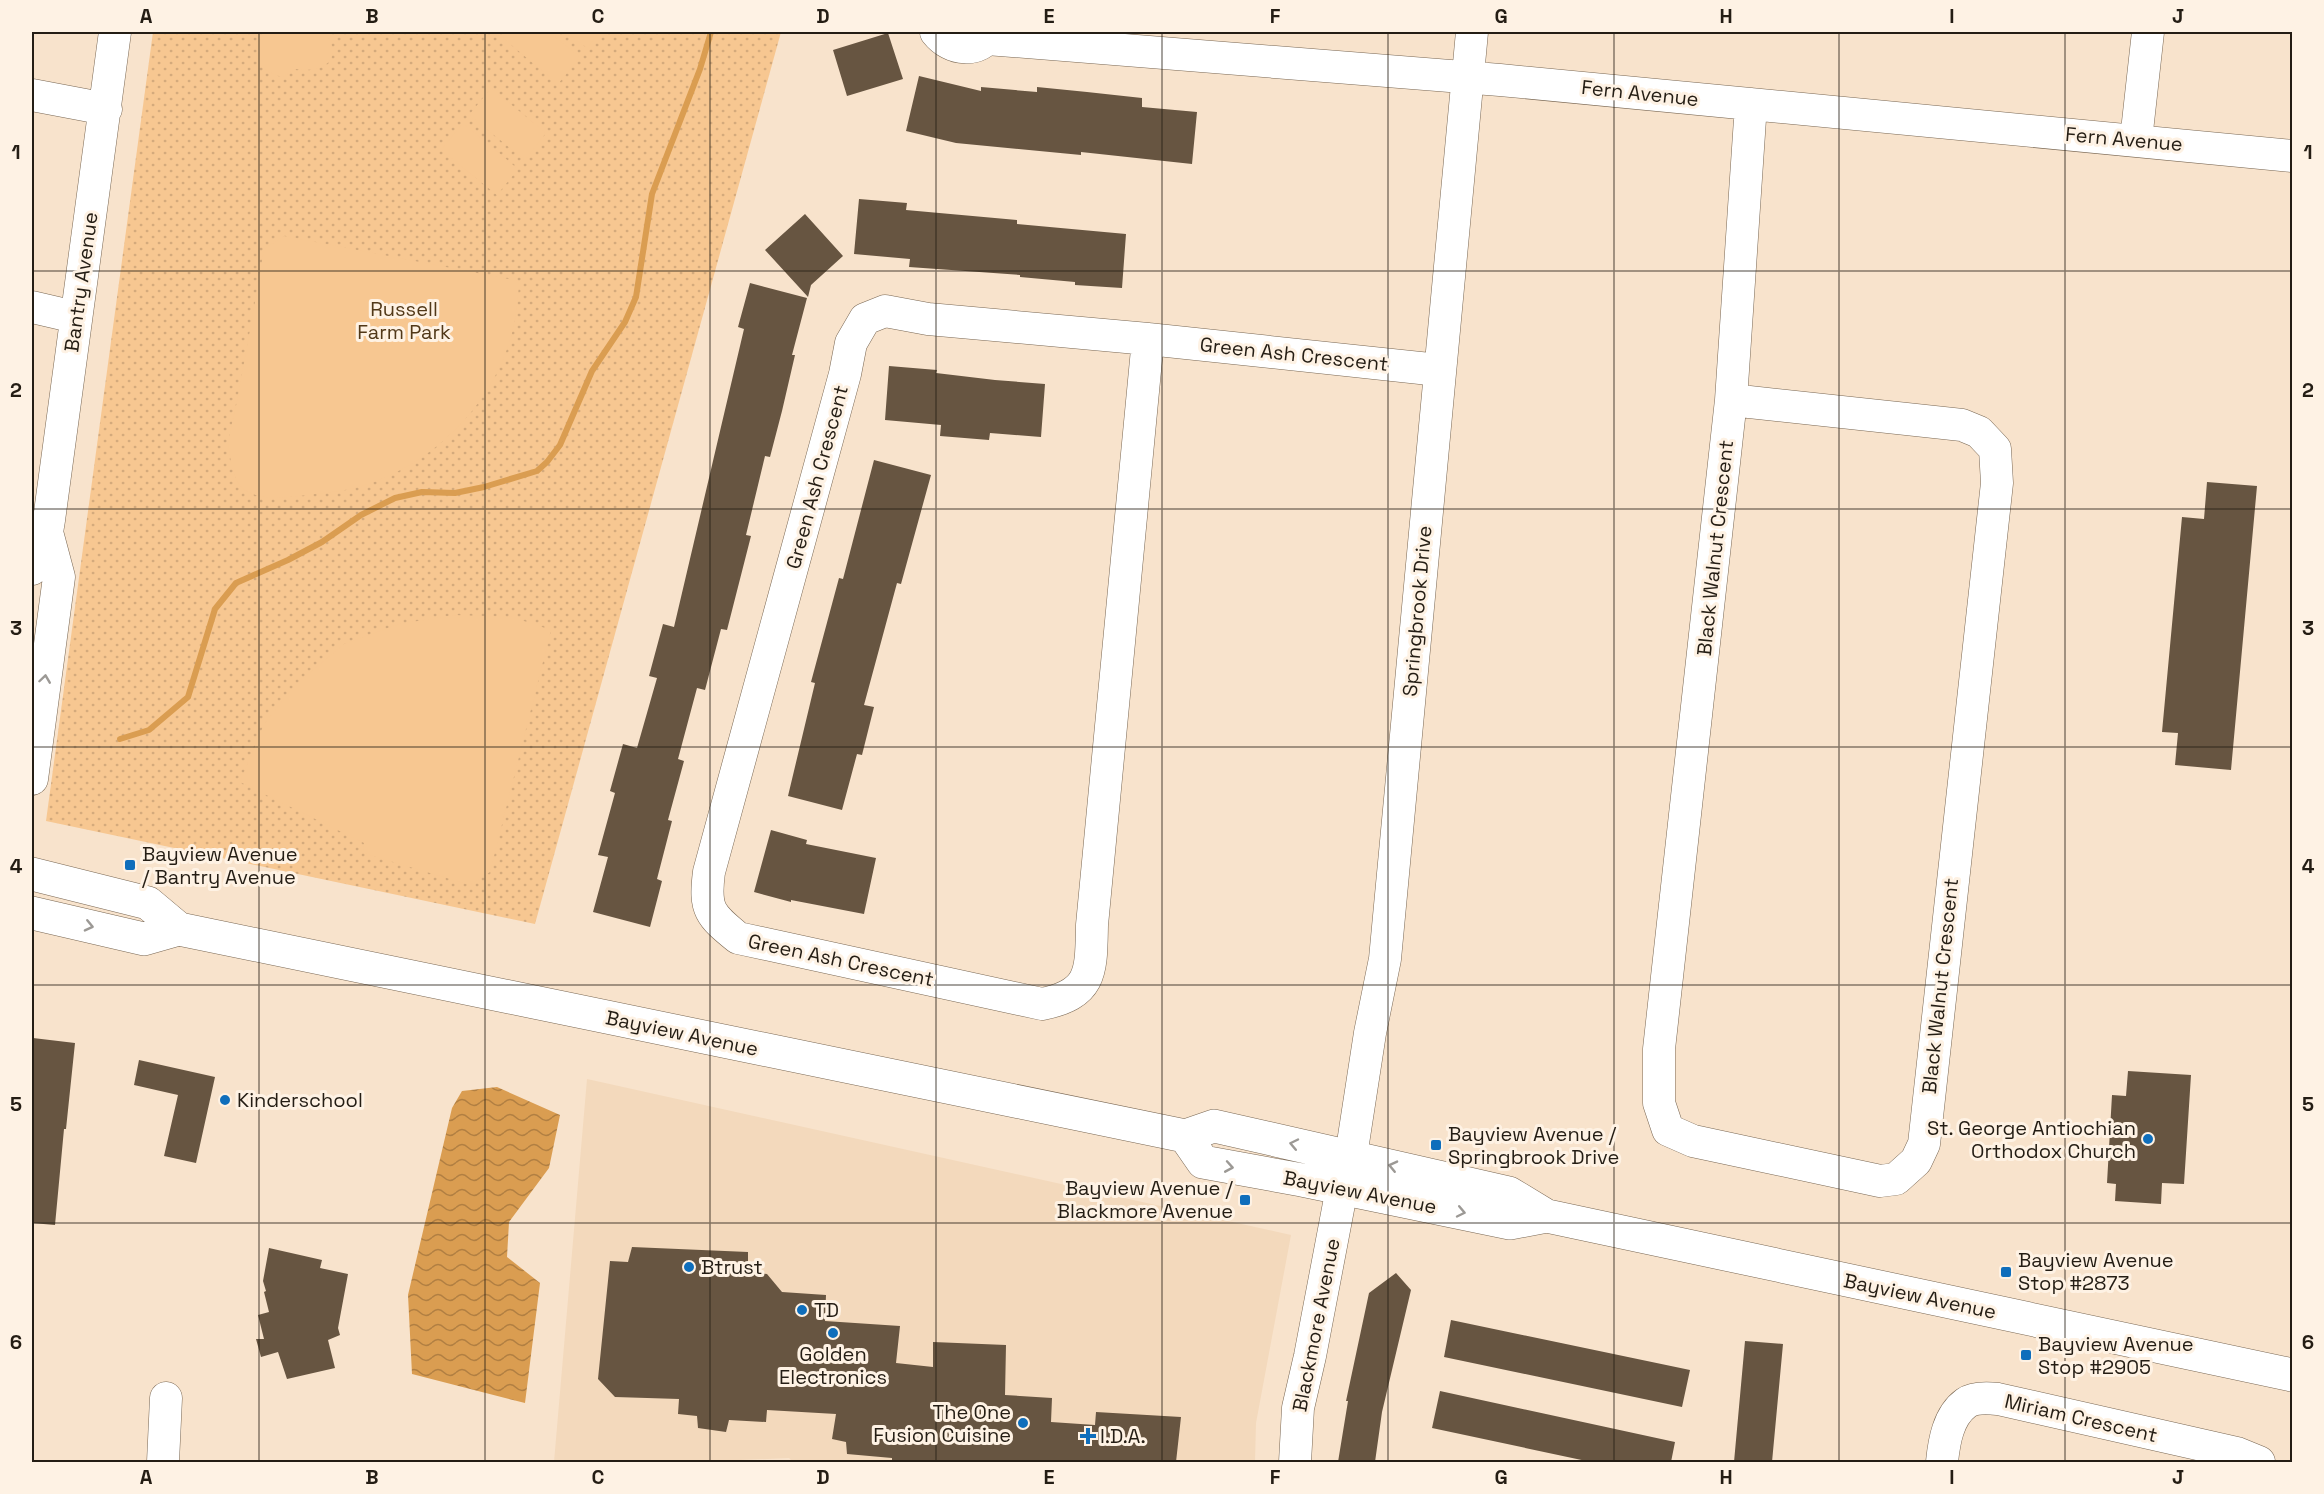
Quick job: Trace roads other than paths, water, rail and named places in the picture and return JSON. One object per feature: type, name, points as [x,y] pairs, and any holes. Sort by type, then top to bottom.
[{"type":"main road","name":"Bayview Avenue","points":[[32,874],[148,903],[179,929]]},
{"type":"main road","name":"Bayview Avenue","points":[[32,913],[144,939],[179,929],[1185,1137],[1214,1126],[1509,1193],[1547,1216],[2292,1375]]},
{"type":"main road","name":"Bayview Avenue","points":[[1185,1137],[1203,1162],[1510,1223],[1547,1216]]},
{"type":"street","name":"Bantry Avenue","points":[[32,569],[43,523],[75,317],[115,32]]},
{"type":"street","name":"Fern Avenue","points":[[936,32],[951,45],[962,48],[973,47],[990,35],[1060,37],[1162,54],[1467,77],[2292,156]]},
{"type":"street","name":"Springbrook Drive","points":[[1342,1188],[1351,1156],[1385,959],[1472,32]]},
{"type":"street","points":[[2136,140],[2148,32]]},
{"type":"street","points":[[32,95],[106,109]]},
{"type":"street","name":"Black Walnut Crescent","points":[[1731,400],[1962,425],[1979,432],[1995,449],[1997,483],[1924,1144],[1917,1161],[1896,1179],[1881,1181],[1693,1141],[1668,1130],[1659,1103],[1659,1049],[1731,400],[1751,104]]},
{"type":"street","points":[[32,307],[75,317]]},
{"type":"street","name":"Green Ash Crescent","points":[[1148,339],[1092,925],[1091,958],[1083,985],[1063,1000],[1042,1004],[738,938],[714,917],[706,895],[709,872],[842,385],[851,343],[865,319],[885,311],[928,319],[1148,339],[1439,369]]},
{"type":"street","name":"Bantry Avenue","points":[[32,779],[59,577],[43,523]]},
{"type":"street","name":"Blackmore Avenue","points":[[1295,1462],[1298,1408],[1342,1188]]},
{"type":"street","points":[[163,1462],[166,1398]]},
{"type":"street","name":"Miriam Crescent","points":[[1942,1462],[1944,1439],[1954,1416],[1967,1402],[1982,1398],[1998,1399],[2237,1453],[2259,1462]]},
{"type":"water","points":[[497,1087],[560,1115],[549,1168],[509,1222],[507,1257],[540,1283],[525,1403],[412,1374],[408,1295],[452,1108],[462,1091]]},
{"type":"waterway","points":[[120,739],[149,730],[188,697],[215,609],[236,583],[322,542],[361,515],[395,498],[422,492],[455,493],[484,487],[537,471],[547,462],[560,445],[592,371],[625,322],[636,297],[652,194],[700,69],[711,32]]},
{"type":"place","name":"Bayview Avenue / Bantry Avenue","points":[[130,865]]},
{"type":"place","name":"Kinderschool","points":[[225,1100]]},
{"type":"place","name":"St. George Antiochian Orthodox Church","points":[[2148,1139]]},
{"type":"place","name":"Bayview Avenue / Springbrook Drive","points":[[1436,1145]]},
{"type":"place","name":"Bayview Avenue / Blackmore Avenue","points":[[1245,1200]]},
{"type":"place","name":"Btrust","points":[[689,1267]]},
{"type":"place","name":"Bayview Avenue Stop #2873","points":[[2006,1272]]},
{"type":"place","name":"TD","points":[[802,1310]]},
{"type":"place","name":"Golden Electronics","points":[[833,1333]]},
{"type":"place","name":"Bayview Avenue Stop #2905","points":[[2026,1355]]},
{"type":"place","name":"The One Fusion Cuisine","points":[[1023,1423]]},
{"type":"place","name":"I.D.A.","points":[[1088,1436]]},
{"type":"park label","name":"Russell Farm Park","points":[[404,320]]}]
